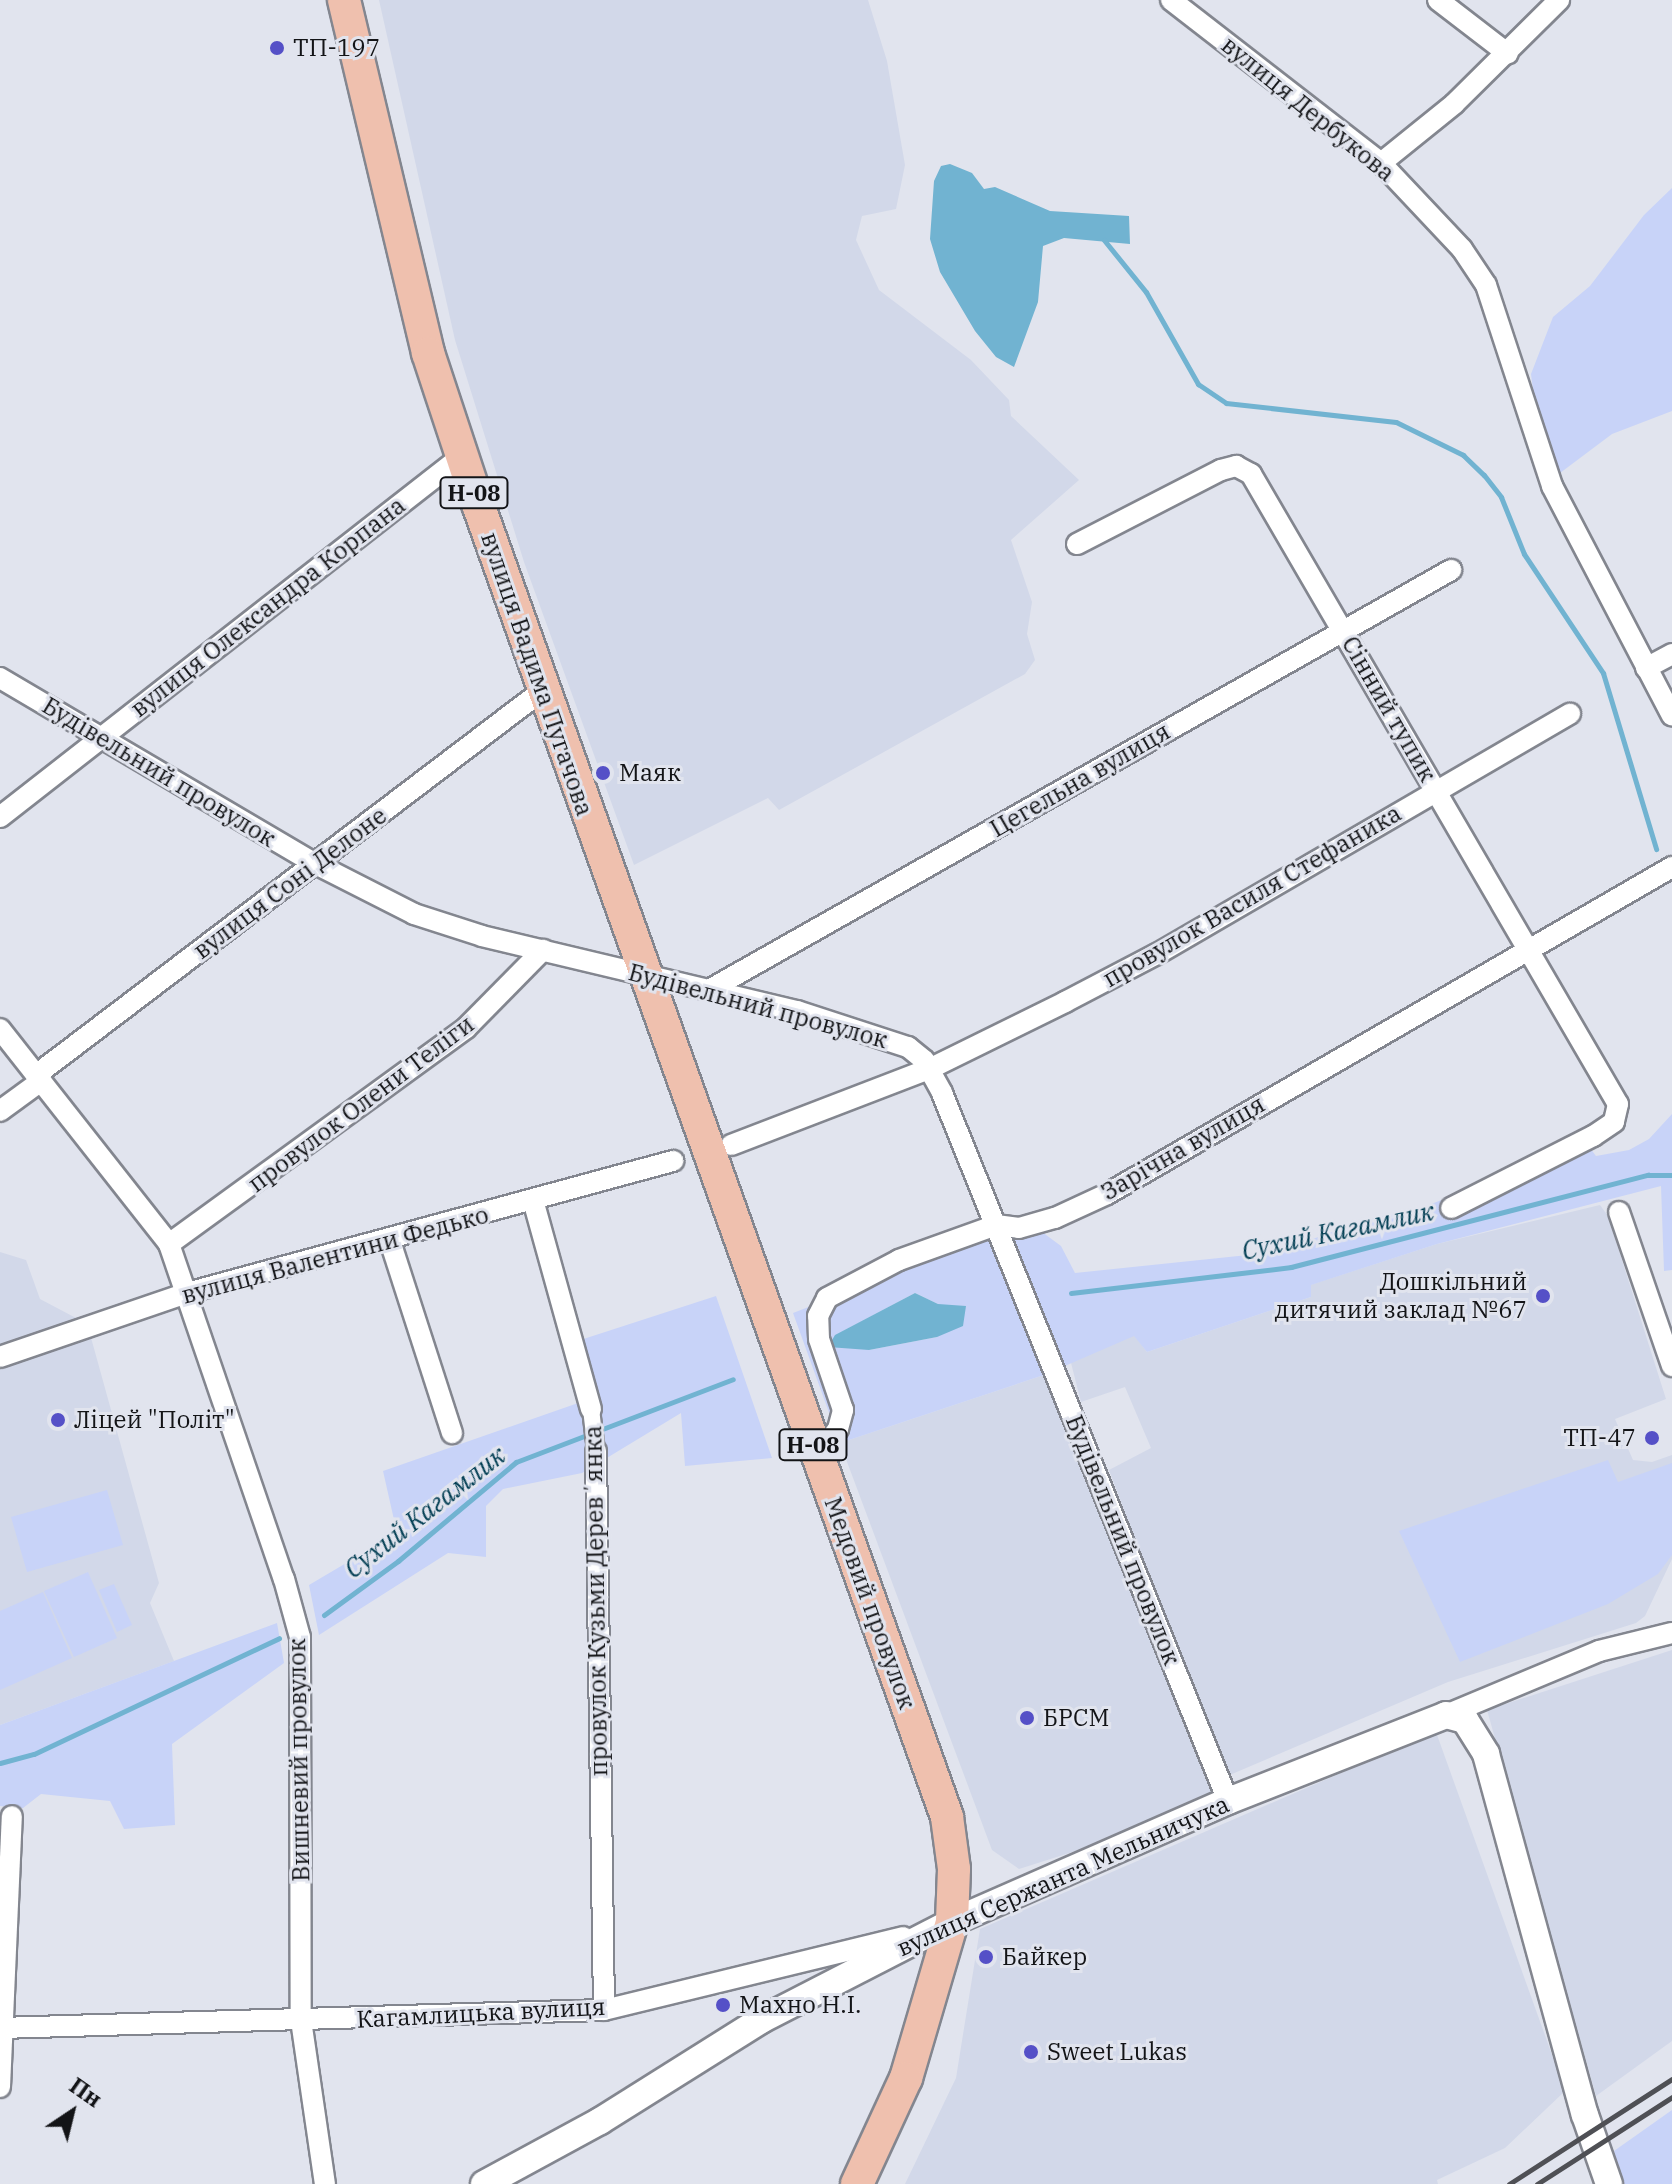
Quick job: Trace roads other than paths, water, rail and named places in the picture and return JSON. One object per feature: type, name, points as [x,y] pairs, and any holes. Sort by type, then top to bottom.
[{"type":"main road","name":"вулиця Вадима Пугачова","points":[[344,0],[428,353],[644,974]]},
{"type":"main road","name":"Медовий провулок","points":[[644,974],[947,1817],[954,1869],[952,1922]]},
{"type":"main road","name":"Н-08","points":[[857,2184],[906,2078],[952,1922]]},
{"type":"street","name":"вулиця Дербукова","points":[[1171,0],[1381,163],[1462,249],[1486,285],[1552,486],[1672,716]]},
{"type":"street","points":[[1438,0],[1508,54]]},
{"type":"street","points":[[1381,163],[1508,54],[1559,0]]},
{"type":"street","name":"вулиця Олександра Корпана","points":[[0,817],[462,456]]},
{"type":"street","name":"Сінний тупик","points":[[1077,544],[1236,466],[1251,474],[1529,949],[1619,1113],[1593,1136],[1451,1208]]},
{"type":"street","name":"Цегельна вулиця","points":[[709,990],[1451,570]]},
{"type":"street","points":[[1646,668],[1672,654]]},
{"type":"street","name":"Будівельний провулок","points":[[0,678],[316,864],[414,914],[543,950],[709,990],[908,1047],[929,1069],[996,1225],[1228,1801]]},
{"type":"street","name":"вулиця Соні Делоне","points":[[0,1111],[38,1078],[543,690]]},
{"type":"street","name":"провулок Василя Стефаника","points":[[929,1069],[1157,954],[1436,789],[1570,714]]},
{"type":"street","name":"Зарічна вулиця","points":[[817,1456],[838,1429],[843,1410],[819,1339],[820,1306],[870,1273],[996,1225],[1019,1228],[1043,1222],[1107,1194],[1672,867]]},
{"type":"street","name":"провулок Олени Теліги","points":[[169,1244],[466,1028],[543,950]]},
{"type":"street","name":"Вишневий провулок","points":[[0,1029],[169,1244],[300,1637],[301,2020],[325,2184]]},
{"type":"street","points":[[731,1145],[929,1069]]},
{"type":"street","name":"вулиця Валентини Федько","points":[[0,1357],[187,1293],[390,1241],[673,1161]]},
{"type":"street","name":"провулок Кузьми Деревʼянка","points":[[533,1200],[591,1409],[596,1451],[604,2010]]},
{"type":"street","points":[[1619,1212],[1672,1366]]},
{"type":"street","points":[[390,1241],[452,1433]]},
{"type":"street","name":"вулиця Сержанта Мельничука","points":[[484,2184],[600,2121],[761,2020],[952,1922],[1228,1801],[1599,1651],[1672,1633]]},
{"type":"street","points":[[1446,1715],[1465,1720],[1486,1754],[1585,2115],[1609,2184]]},
{"type":"street","points":[[0,2087],[12,1816]]},
{"type":"street","name":"Кагамлицька вулиця","points":[[1,2028],[604,2010],[870,1948],[952,1922]]},
{"type":"waterway","points":[[1104,240],[1146,292],[1198,384],[1226,403],[1396,422],[1463,455],[1484,475],[1501,497],[1524,554],[1603,673],[1656,849]]},
{"type":"waterway","name":"Сухий Кагамлик","points":[[1071,1293],[1291,1267],[1648,1175],[1672,1175]]},
{"type":"waterway","name":"Сухий Кагамлик","points":[[324,1615],[398,1561],[516,1462],[733,1379]]},
{"type":"waterway","name":"Сухий Кагамлик","points":[[0,1763],[34,1754],[279,1638]]},
{"type":"railway","points":[[1509,2184],[1672,2079]]},
{"type":"railway","points":[[1537,2184],[1672,2097]]},
{"type":"place","name":"ТП-197","points":[[277,48]]},
{"type":"place","name":"Маяк","points":[[603,773]]},
{"type":"place","name":"Дошкільний дитячий заклад №67","points":[[1543,1296]]},
{"type":"place","name":"Ліцей \"Політ\"","points":[[58,1420]]},
{"type":"place","name":"ТП-47","points":[[1652,1438]]},
{"type":"place","name":"БРСМ","points":[[1027,1718]]},
{"type":"place","name":"Байкер","points":[[986,1957]]},
{"type":"place","name":"Махно Н.І.","points":[[723,2005]]},
{"type":"place","name":"Sweet Lukas","points":[[1031,2052]]}]
